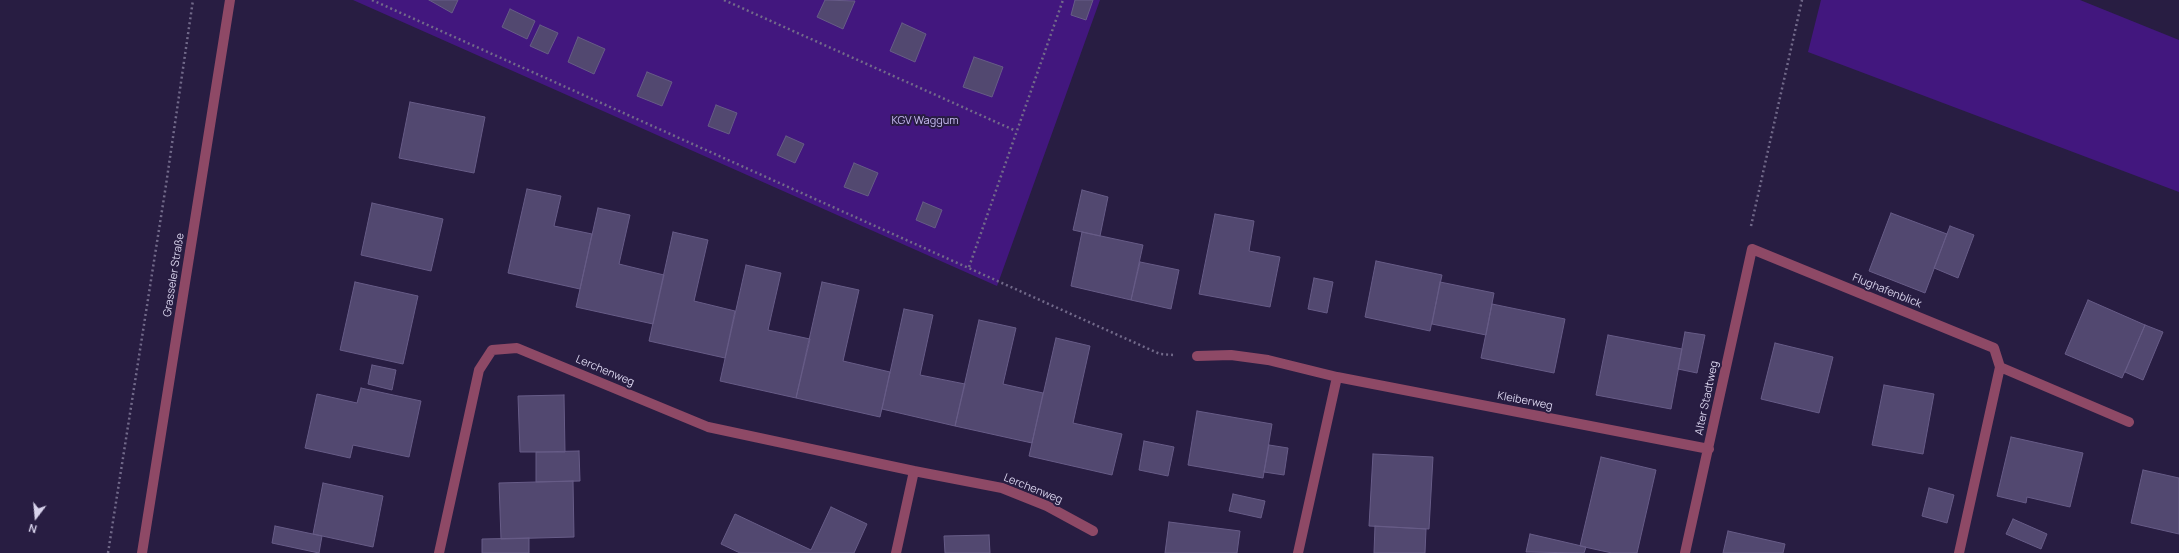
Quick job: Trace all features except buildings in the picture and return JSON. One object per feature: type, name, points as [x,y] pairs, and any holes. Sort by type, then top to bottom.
[{"type":"street","name":"Grasseler Straße","points":[[142,553],[230,0]]},
{"type":"street","name":"Flughafenblick","points":[[1752,249],[1994,348],[2000,367]]},
{"type":"street","name":"Alter Stadtweg","points":[[1685,553],[1752,249]]},
{"type":"street","name":"Lerchenweg","points":[[439,553],[479,370],[492,350],[517,348],[708,427],[914,471],[1002,488],[1047,506],[1093,531]]},
{"type":"street","name":"Kleiberweg","points":[[1197,356],[1231,355],[1268,360],[1337,377],[1709,449]]},
{"type":"street","points":[[1959,553],[2000,367],[2129,422]]},
{"type":"street","points":[[1298,553],[1337,377]]},
{"type":"street","points":[[896,553],[914,471]]},
{"type":"path","points":[[108,553],[166,185],[193,0]]},
{"type":"path","points":[[372,0],[1160,354],[1197,356]]},
{"type":"path","points":[[724,0],[1016,131]]},
{"type":"path","points":[[969,267],[1062,0]]},
{"type":"path","points":[[1752,249],[1751,228],[1802,0]]},
{"type":"green space","name":"KGV Waggum","points":[[353,0],[1100,0],[997,286]]},
{"type":"green space","points":[[1821,0],[2080,0],[2179,40],[2179,192],[1808,52]]}]
